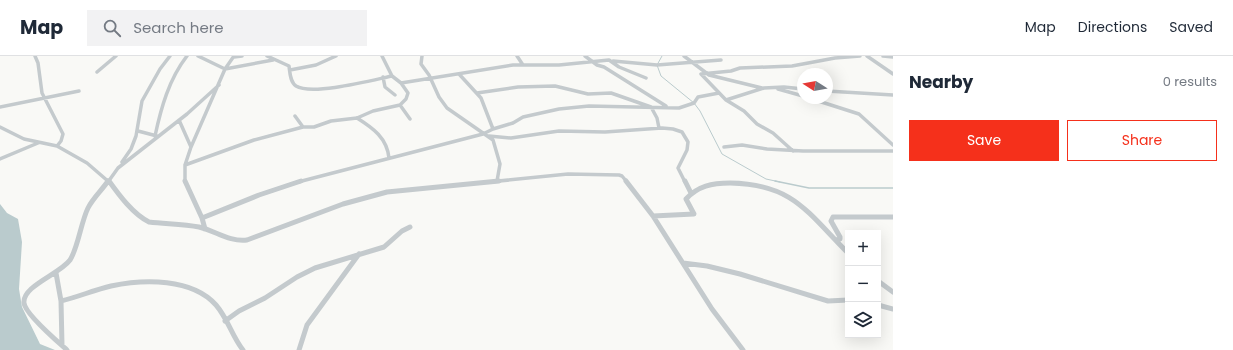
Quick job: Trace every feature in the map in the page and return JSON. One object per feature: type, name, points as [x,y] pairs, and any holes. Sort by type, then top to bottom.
[{"type":"street","points":[[35,56],[38,62],[40,87],[44,98],[63,134],[61,141],[57,146]]},
{"type":"street","points":[[97,72],[116,56]]},
{"type":"street","points":[[67,350],[43,328],[24,305],[24,299],[28,292],[37,284],[65,266],[73,254],[77,236],[88,208],[131,149],[138,131],[142,101],[170,56]]},
{"type":"street","points":[[156,136],[170,84],[180,65],[187,56]]},
{"type":"street","points":[[198,56],[225,69],[275,60]]},
{"type":"street","points":[[205,229],[202,218],[185,181],[185,165],[191,147],[225,69],[234,57],[242,56]]},
{"type":"street","points":[[267,56],[287,64],[295,85],[307,90],[321,90],[392,76]]},
{"type":"street","points":[[290,70],[316,65],[336,56]]},
{"type":"street","points":[[382,56],[395,82],[401,83],[514,65],[559,65],[611,61],[658,65],[721,60]]},
{"type":"street","points":[[422,56],[421,64],[431,78],[436,92],[447,108],[456,115],[465,119],[483,134],[489,136],[515,138],[561,131],[606,132],[634,128],[659,128],[679,131],[687,138],[688,151],[678,168],[691,193]]},
{"type":"street","points":[[517,56],[523,65]]},
{"type":"street","points":[[585,56],[667,107]]},
{"type":"street","points":[[611,61],[616,56]]},
{"type":"street","points":[[684,56],[705,73],[722,79],[764,88]]},
{"type":"street","points":[[793,151],[772,133],[757,124],[744,112],[726,100],[702,77],[701,74],[731,71],[745,67],[800,65],[835,58],[860,56]]},
{"type":"street","points":[[867,56],[893,74]]},
{"type":"street","points":[[883,56],[893,57]]},
{"type":"street","points":[[611,61],[619,67],[646,78]]},
{"type":"street","points":[[459,74],[477,93],[483,102],[493,129]]},
{"type":"street","points":[[383,77],[384,87],[395,95]]},
{"type":"street","points":[[185,165],[254,140],[303,127],[314,127],[331,121],[357,118],[373,111],[400,105],[408,96],[408,93],[401,83]]},
{"type":"street","points":[[118,168],[156,136],[179,120],[219,85]]},
{"type":"street","points":[[477,93],[518,87],[555,86],[588,94],[611,93],[651,107],[657,118],[659,128]]},
{"type":"street","points":[[773,87],[797,94]]},
{"type":"street","points":[[726,100],[764,88],[797,88]]},
{"type":"street","points":[[0,107],[79,91]]},
{"type":"street","points":[[833,91],[893,95]]},
{"type":"street","points":[[202,218],[290,185],[483,134],[493,129],[513,123],[523,117],[559,108],[589,106],[681,107],[694,103],[698,97],[719,92]]},
{"type":"street","points":[[828,104],[859,114],[893,145]]},
{"type":"street","points":[[400,105],[410,119]]},
{"type":"street","points":[[294,116],[303,127]]},
{"type":"street","points":[[357,118],[383,138],[388,147],[388,158]]},
{"type":"street","points":[[179,120],[191,147]]},
{"type":"street","points":[[0,127],[20,137],[38,143],[57,146],[87,163],[108,180],[117,192],[142,218],[149,222],[205,229],[237,242],[247,240],[331,208],[373,195],[568,174],[619,175],[622,176],[652,216],[712,308],[742,350]]},
{"type":"street","points":[[138,131],[156,136]]},
{"type":"street","points":[[489,136],[495,144],[500,164],[497,181]]},
{"type":"street","points":[[0,159],[38,143]]},
{"type":"street","points":[[724,147],[742,145],[793,151],[893,151]]},
{"type":"street","points":[[652,216],[694,214],[695,212],[686,199],[691,193],[706,184],[730,183],[768,186],[797,202],[810,213],[845,250]]},
{"type":"street","points":[[836,240],[840,239],[840,237],[830,221],[832,217],[893,217]]},
{"type":"street","points":[[225,321],[239,311],[260,301],[314,268],[384,247],[402,231],[410,227]]},
{"type":"street","points":[[299,350],[307,325],[359,254]]},
{"type":"street","points":[[683,263],[707,266],[748,276],[821,300],[845,300]]},
{"type":"street","points":[[56,273],[61,301],[62,344]]},
{"type":"street","points":[[61,301],[80,297],[109,287],[131,283],[174,284],[205,295],[218,308],[239,345],[244,350]]},
{"type":"street","points":[[881,283],[893,292]]},
{"type":"street","points":[[881,306],[893,309]]},
{"type":"shaded area","points":[[0,204],[7,213],[18,219],[22,242],[19,289],[22,307],[40,344],[55,350],[0,350]]},
{"type":"waterway","points":[[662,56],[657,65],[661,76],[694,103],[700,111],[722,154],[766,179],[780,182]]},
{"type":"waterway","points":[[775,181],[809,188],[893,188]]}]
